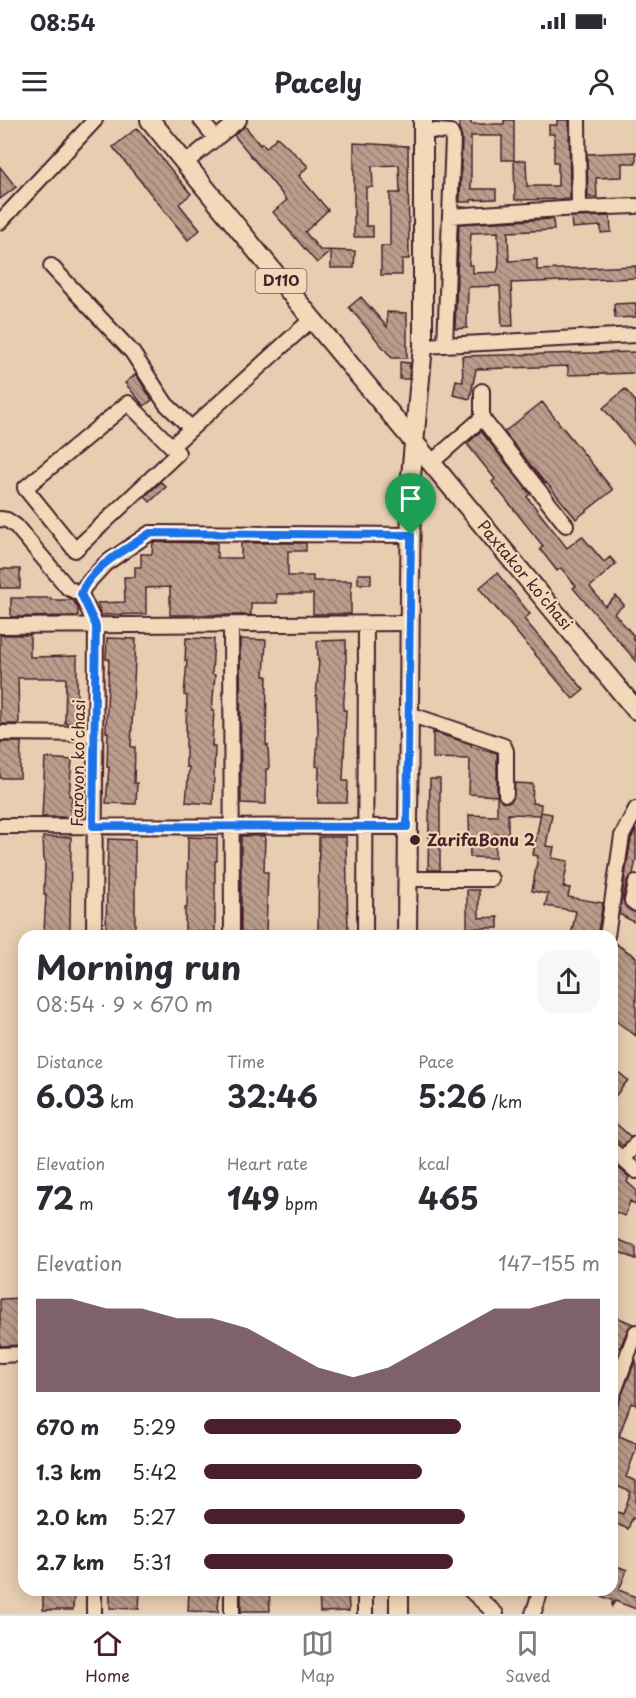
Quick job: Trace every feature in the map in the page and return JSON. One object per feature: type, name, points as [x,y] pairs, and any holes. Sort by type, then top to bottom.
[{"type":"main road","name":"D110","points":[[150,120],[414,441]]},
{"type":"main road","points":[[407,930],[411,476],[440,128]]},
{"type":"main road","name":"Paxtakor koʻchasi","points":[[414,441],[636,710]]},
{"type":"main road","points":[[399,1596],[399,1614]]},
{"type":"street","points":[[0,222],[95,120]]},
{"type":"street","points":[[201,120],[216,139]]},
{"type":"street","points":[[185,163],[239,120]]},
{"type":"street","points":[[578,120],[579,208]]},
{"type":"street","points":[[440,128],[450,216],[446,345]]},
{"type":"street","points":[[450,216],[636,206]]},
{"type":"street","points":[[51,266],[132,352],[166,404],[191,428]]},
{"type":"street","points":[[172,446],[312,319]]},
{"type":"street","points":[[423,346],[636,336]]},
{"type":"street","points":[[482,391],[482,418],[566,525]]},
{"type":"street","points":[[128,403],[172,446],[178,453],[75,550],[25,488],[128,403]]},
{"type":"street","points":[[432,462],[482,418]]},
{"type":"street","points":[[0,519],[7,520],[16,526],[68,588],[81,594],[84,586],[105,564],[150,533],[411,535]]},
{"type":"street","name":"Farovon koʻchasi","points":[[81,594],[96,626],[94,930]]},
{"type":"street","points":[[0,626],[410,623]]},
{"type":"street","points":[[231,624],[231,930]]},
{"type":"street","points":[[365,930],[366,624]]},
{"type":"street","points":[[409,714],[504,746],[506,794]]},
{"type":"street","points":[[0,733],[94,734]]},
{"type":"street","points":[[608,930],[622,836],[636,809]]},
{"type":"street","points":[[0,826],[407,827]]},
{"type":"street","points":[[408,879],[491,879]]},
{"type":"street","points":[[636,884],[632,902],[636,904]]},
{"type":"street","points":[[623,1160],[636,1143]]},
{"type":"street","points":[[618,1155],[636,1171]]},
{"type":"street","points":[[618,1381],[636,1332]]},
{"type":"street","points":[[0,1355],[18,1354]]},
{"type":"street","points":[[94,1596],[94,1614]]},
{"type":"street","points":[[232,1596],[232,1614]]},
{"type":"street","points":[[365,1596],[365,1614]]},
{"type":"street","points":[[476,1596],[496,1614]]},
{"type":"street","points":[[533,1614],[540,1596]]},
{"type":"building","points":[[459,120],[471,120],[471,124],[504,124],[504,120],[514,120],[514,160],[502,160],[502,136],[471,136],[471,189],[496,189],[496,199],[460,202],[462,138]]},
{"type":"building","points":[[557,120],[569,120],[570,199],[515,200],[514,161],[526,160],[527,186],[558,186],[558,162],[554,162],[554,134],[549,134],[549,125],[557,125]]},
{"type":"building","points":[[245,126],[260,145],[262,143],[266,148],[277,137],[308,166],[299,176],[328,210],[305,232],[320,250],[355,251],[354,268],[331,268],[331,251],[317,263],[273,212],[287,200],[234,135]]},
{"type":"building","points":[[137,128],[191,194],[179,204],[200,230],[188,240],[113,147]]},
{"type":"building","points":[[354,143],[408,146],[409,259],[402,259],[402,275],[381,275],[381,246],[390,246],[390,193],[400,193],[399,165],[372,166],[373,187],[366,187],[366,226],[373,226],[373,237],[354,237]]},
{"type":"building","points":[[636,152],[636,163],[622,163],[622,177],[596,178],[597,197],[588,197],[587,154]]},
{"type":"building","points":[[0,167],[16,187],[0,199]]},
{"type":"building","points":[[610,216],[611,232],[601,233],[601,226],[572,228],[571,217]]},
{"type":"building","points":[[553,219],[554,230],[508,232],[509,261],[537,259],[537,270],[636,266],[636,278],[511,283],[513,326],[502,326],[500,286],[468,287],[467,328],[455,329],[459,224]],"holes":[[[498,232],[499,265],[497,272],[473,273],[473,265],[469,265],[471,233]]]},
{"type":"building","points":[[361,297],[387,327],[387,312],[407,313],[407,358],[392,358],[349,307]]},
{"type":"building","points":[[636,303],[636,317],[615,318],[614,304]]},
{"type":"building","points":[[636,352],[636,373],[568,375],[568,366],[476,369],[470,399],[453,395],[456,380],[463,382],[462,356]]},
{"type":"building","points":[[400,362],[410,363],[409,379],[400,379]]},
{"type":"building","points":[[136,374],[152,400],[144,406],[125,383]]},
{"type":"building","points":[[625,389],[636,402],[636,447],[603,408]]},
{"type":"building","points":[[542,402],[613,490],[576,519],[504,432]]},
{"type":"building","points":[[481,431],[530,494],[527,497],[567,548],[582,536],[604,562],[610,557],[616,564],[590,587],[605,606],[616,596],[624,605],[614,613],[634,636],[632,638],[636,642],[636,661],[573,588],[576,586],[561,568],[557,571],[540,549],[543,546],[492,482],[495,479],[467,444]]},
{"type":"building","points":[[161,482],[166,487],[150,502],[145,496]]},
{"type":"building","points":[[153,542],[217,543],[217,558],[241,558],[241,543],[306,543],[306,551],[288,551],[288,576],[313,576],[313,581],[351,581],[351,614],[313,614],[313,594],[277,594],[277,603],[251,603],[251,615],[170,615],[170,587],[146,588],[146,614],[101,615],[97,603],[125,602],[124,577],[135,577],[135,567],[141,567],[141,554],[152,554]]},
{"type":"building","points":[[0,569],[20,569],[20,588],[0,588]]},
{"type":"building","points":[[497,573],[530,614],[524,619],[584,690],[573,699],[479,588]]},
{"type":"building","points":[[358,574],[371,574],[371,584],[358,584]]},
{"type":"building","points":[[11,598],[73,600],[78,608],[78,616],[11,617]]},
{"type":"building","points":[[0,635],[30,635],[30,657],[77,656],[77,724],[65,723],[66,678],[18,678],[19,724],[0,724]]},
{"type":"building","points":[[107,638],[136,639],[131,747],[135,747],[136,804],[106,803],[109,767],[107,767],[108,732],[106,732],[109,659],[106,659]]},
{"type":"building","points":[[186,638],[214,639],[213,804],[186,802],[189,767],[186,767],[187,696],[184,695],[187,661],[185,661]]},
{"type":"building","points":[[240,639],[266,640],[264,676],[267,676],[266,745],[268,745],[269,769],[266,769],[266,804],[241,803]]},
{"type":"building","points":[[346,640],[343,781],[348,781],[347,803],[318,803],[316,696],[319,661],[317,641]]},
{"type":"building","points":[[433,732],[471,744],[471,747],[497,753],[497,794],[502,802],[510,802],[513,799],[515,783],[533,784],[532,803],[541,804],[540,815],[508,814],[508,834],[495,834],[495,858],[470,857],[469,815],[497,816],[497,796],[469,794],[470,759],[433,758]]},
{"type":"building","points":[[0,742],[21,742],[20,778],[0,778]]},
{"type":"building","points":[[45,758],[72,760],[70,817],[42,817]]},
{"type":"building","points":[[430,779],[440,779],[440,870],[428,870]]},
{"type":"building","points":[[541,812],[552,814],[546,846],[554,847],[552,858],[568,861],[563,887],[570,888],[568,897],[603,903],[598,930],[572,930],[576,911],[545,906],[548,894],[532,891],[538,856],[533,855]]},
{"type":"building","points":[[636,829],[636,860],[633,874],[627,880],[623,900],[627,908],[636,913],[636,923],[619,914],[631,839]]},
{"type":"building","points":[[241,836],[265,836],[264,872],[268,872],[266,930],[241,930]]},
{"type":"building","points":[[43,837],[71,837],[70,930],[44,930],[46,895],[44,895]]},
{"type":"building","points":[[188,837],[217,838],[215,930],[185,930],[185,908],[187,908]]},
{"type":"building","points":[[319,837],[346,837],[348,930],[318,930]]},
{"type":"building","points":[[108,839],[135,840],[135,929],[106,930]]},
{"type":"building","points":[[467,890],[479,890],[479,918],[498,917],[498,928],[467,928]]},
{"type":"building","points":[[618,945],[636,957],[636,1036],[618,1022]]},
{"type":"building","points":[[618,1072],[628,1080],[618,1092]]},
{"type":"building","points":[[618,1125],[631,1137],[623,1146],[618,1141]]},
{"type":"building","points":[[618,1167],[629,1177],[627,1182],[636,1190],[636,1205],[630,1201],[625,1216],[618,1213]]},
{"type":"building","points":[[618,1240],[636,1247],[636,1259],[618,1252]]},
{"type":"building","points":[[18,1298],[18,1345],[0,1346],[0,1299]]},
{"type":"building","points":[[618,1318],[633,1324],[628,1329],[620,1348],[618,1347]]},
{"type":"building","points":[[636,1359],[636,1405],[631,1403],[619,1436],[636,1443],[626,1477],[636,1481],[636,1520],[632,1518],[628,1529],[618,1525],[618,1512],[623,1514],[631,1492],[618,1487],[618,1404]]},
{"type":"building","points":[[618,1566],[627,1570],[619,1590],[636,1597],[636,1609],[615,1601],[612,1606],[612,1600],[601,1596],[618,1596]]},
{"type":"building","points":[[43,1596],[74,1596],[73,1610],[43,1610]]},
{"type":"building","points":[[110,1596],[140,1596],[139,1609],[110,1608]]},
{"type":"building","points":[[189,1596],[219,1596],[218,1612],[188,1611]]},
{"type":"building","points":[[241,1596],[269,1596],[270,1611],[241,1611]]},
{"type":"building","points":[[319,1596],[348,1596],[349,1611],[320,1612]]},
{"type":"place","name":"ZarifaBonu 2","points":[[415,840]]},
{"type":"route","points":[[150,533],[411,535],[407,827],[93,826],[96,626],[81,594],[84,586],[105,564],[150,533]]}]
